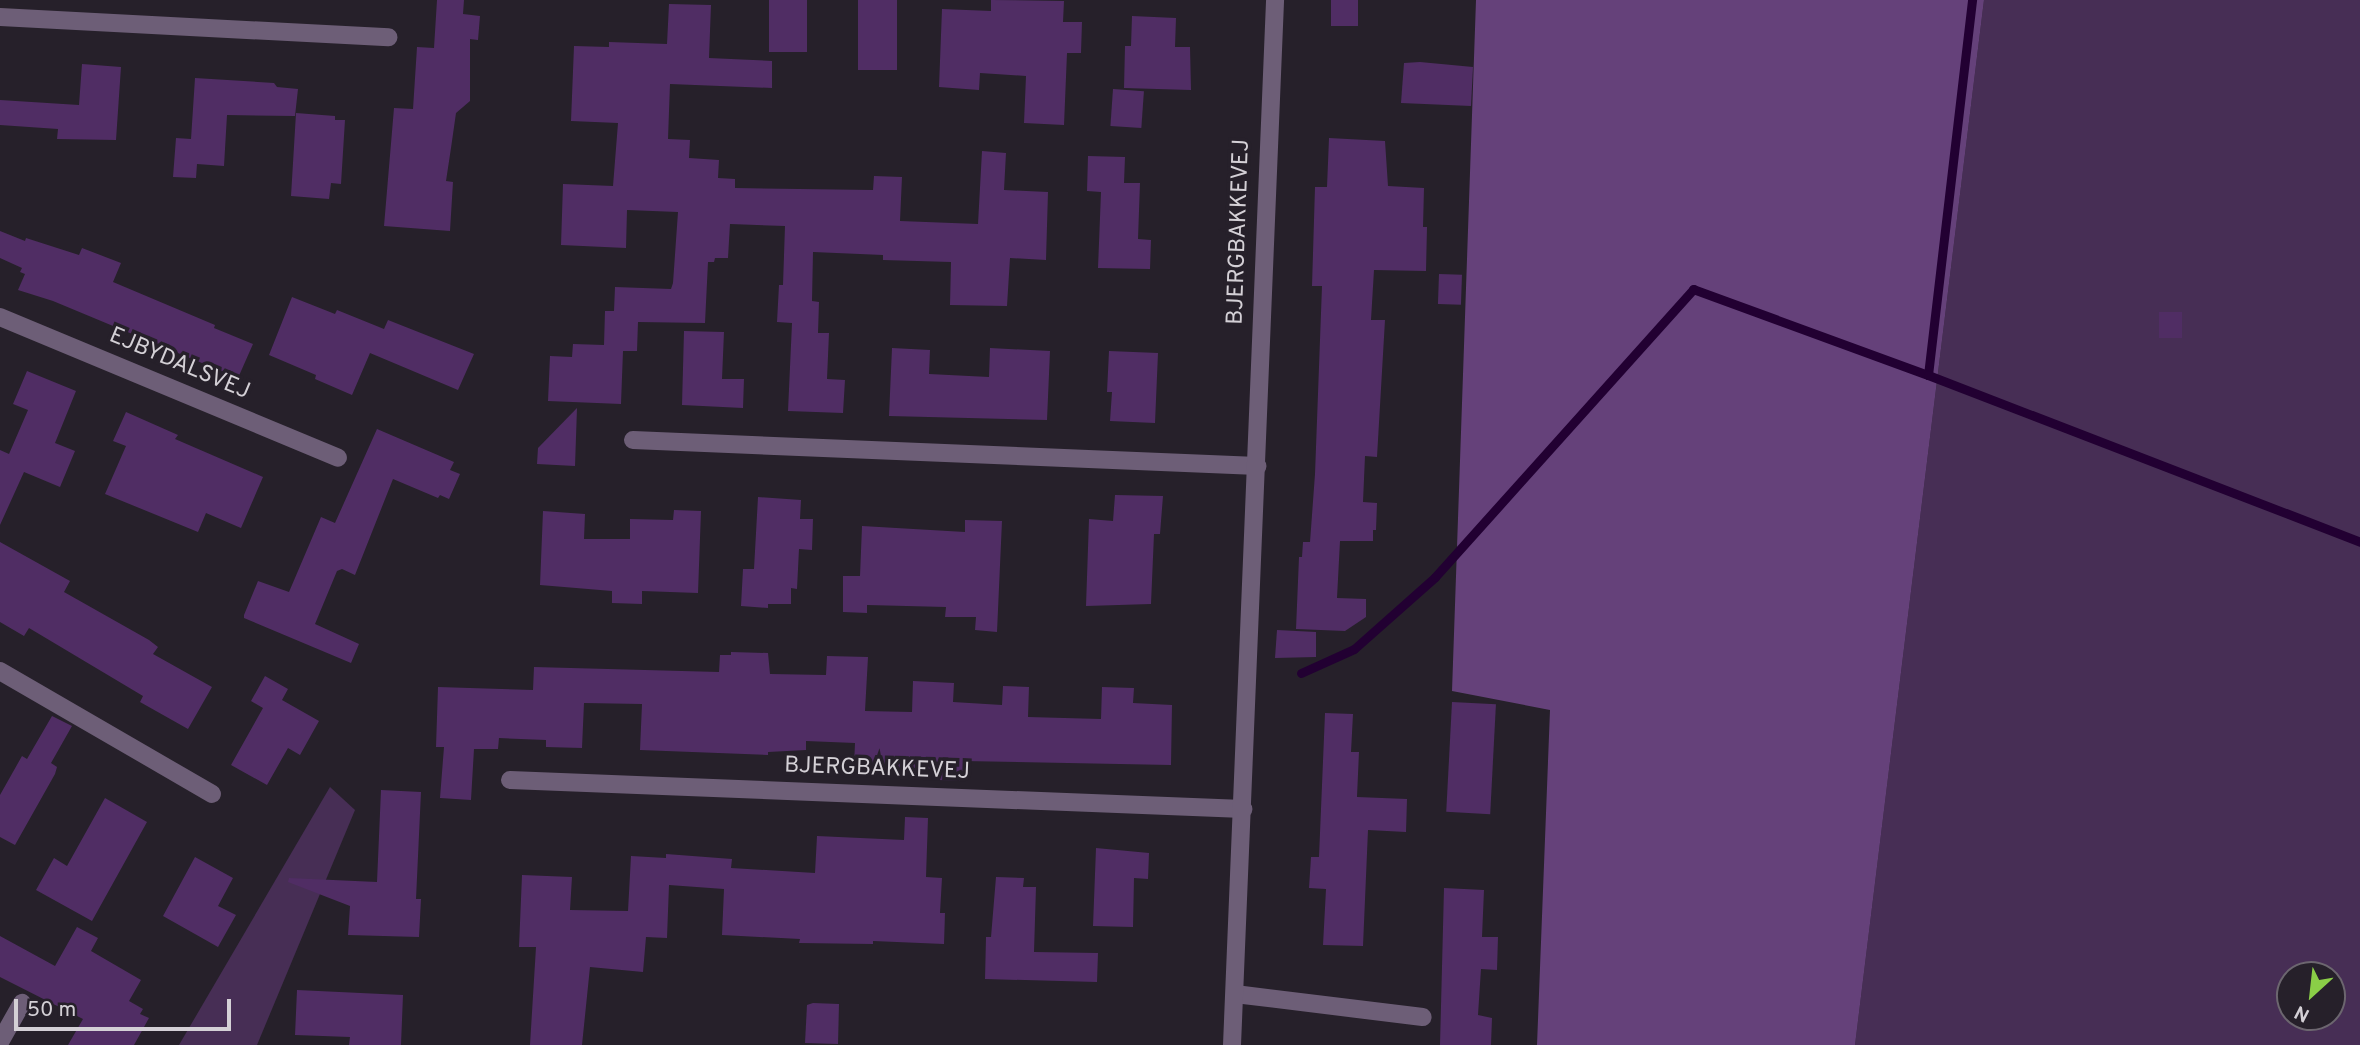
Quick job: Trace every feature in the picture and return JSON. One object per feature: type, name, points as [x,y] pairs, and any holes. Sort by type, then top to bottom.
[{"type":"street","name":"BJERGBAKKEVEJ","points":[[1232,1045],[1275,0]]},
{"type":"street","points":[[0,17],[388,37]]},
{"type":"street","name":"EJBYDALSVEJ","points":[[0,317],[338,458]]},
{"type":"street","points":[[633,440],[1257,466]]},
{"type":"street","points":[[0,671],[212,794]]},
{"type":"street","name":"BJERGBAKKEVEJ","points":[[510,780],[1243,809]]},
{"type":"street","points":[[1235,993],[1423,1017]]},
{"type":"street","points":[[0,1041],[22,1003]]},
{"type":"shaded area","points":[[1476,0],[1984,0],[1855,1045],[1537,1045],[1550,710],[1452,691]]},
{"type":"shaded area","points":[[1984,0],[2360,0],[2360,1045],[1855,1045]]},
{"type":"shaded area","points":[[330,787],[355,810],[257,1045],[179,1045]]},
{"type":"building","points":[[437,0],[464,0],[463,14],[480,16],[478,40],[470,39],[470,101],[456,113],[446,181],[453,182],[450,231],[384,226],[394,108],[413,109],[417,47],[434,48]]},
{"type":"building","points":[[769,0],[807,0],[807,52],[769,52]]},
{"type":"building","points":[[858,0],[897,0],[897,70],[858,70]]},
{"type":"building","points":[[991,0],[1064,1],[1063,22],[1082,22],[1081,53],[1067,53],[1064,125],[1024,123],[1026,76],[980,73],[979,90],[939,87],[942,9],[991,11]]},
{"type":"building","points":[[1331,0],[1358,0],[1358,26],[1331,26]]},
{"type":"building","points":[[669,4],[711,5],[709,58],[772,61],[772,88],[670,84],[668,139],[690,140],[689,158],[719,160],[718,178],[735,179],[735,188],[873,190],[874,176],[902,177],[900,221],[978,224],[982,151],[1006,153],[1004,190],[1048,192],[1046,260],[1010,258],[1007,306],[950,305],[951,262],[883,260],[883,255],[813,252],[812,301],[819,302],[818,333],[829,333],[827,379],[845,380],[843,413],[788,411],[792,323],[777,322],[779,285],[783,285],[785,226],[730,224],[728,258],[715,258],[714,262],[708,262],[705,323],[638,322],[637,351],[623,351],[621,404],[548,401],[550,356],[572,357],[573,344],[604,345],[605,311],[614,311],[615,287],[671,289],[673,283],[678,212],[627,210],[626,248],[561,245],[563,184],[613,186],[618,123],[571,121],[574,46],[609,47],[609,42],[667,44]]},
{"type":"building","points":[[1132,16],[1176,18],[1175,47],[1190,47],[1191,90],[1124,88],[1125,46],[1131,46]]},
{"type":"building","points":[[1404,63],[1473,67],[1471,106],[1401,103]]},
{"type":"building","points":[[82,64],[121,67],[116,140],[57,139],[58,129],[0,125],[0,100],[79,105]]},
{"type":"building","points":[[195,78],[274,83],[277,87],[298,89],[295,116],[227,115],[224,166],[197,164],[196,178],[173,177],[176,138],[191,139]]},
{"type":"building","points":[[1113,89],[1144,91],[1141,128],[1110,126]]},
{"type":"building","points":[[296,113],[335,116],[335,120],[345,120],[341,184],[331,183],[329,199],[291,196]]},
{"type":"building","points":[[1329,138],[1385,141],[1388,186],[1424,188],[1423,227],[1427,227],[1426,271],[1374,270],[1371,320],[1385,320],[1377,457],[1365,456],[1363,502],[1377,503],[1376,530],[1373,530],[1373,541],[1340,541],[1337,598],[1366,599],[1366,617],[1345,631],[1296,629],[1299,557],[1302,557],[1303,542],[1310,542],[1315,474],[1322,286],[1312,286],[1315,187],[1327,187]]},
{"type":"building","points":[[1088,156],[1125,157],[1124,183],[1140,183],[1138,239],[1151,240],[1150,269],[1098,268],[1101,192],[1087,191]]},
{"type":"building","points":[[0,231],[25,241],[26,238],[79,255],[82,248],[121,263],[113,282],[253,344],[238,378],[53,301],[18,290],[25,274],[20,272],[22,268],[0,258]]},
{"type":"building","points":[[1439,274],[1462,275],[1461,305],[1438,304]]},
{"type":"building","points":[[292,297],[335,314],[337,310],[384,329],[388,320],[474,354],[458,390],[370,353],[352,395],[315,379],[316,375],[269,355]]},
{"type":"building","points":[[2159,312],[2182,312],[2182,338],[2159,338]]},
{"type":"building","points":[[684,331],[724,332],[722,379],[744,379],[743,408],[682,405]]},
{"type":"building","points":[[892,348],[930,350],[929,374],[989,377],[990,348],[1050,351],[1047,420],[889,416]]},
{"type":"building","points":[[1109,351],[1158,353],[1155,423],[1110,421],[1112,392],[1107,392]]},
{"type":"building","points":[[27,371],[76,391],[55,443],[75,451],[60,487],[24,472],[0,525],[0,450],[9,454],[28,410],[13,404]]},
{"type":"building","points":[[577,408],[575,466],[537,464],[538,448]]},
{"type":"building","points":[[126,412],[178,435],[175,439],[263,477],[241,528],[206,513],[198,532],[105,494],[126,446],[113,441]]},
{"type":"building","points":[[377,429],[454,462],[450,470],[460,474],[449,499],[440,495],[438,498],[393,479],[355,575],[342,569],[337,571],[315,624],[359,644],[351,663],[244,618],[244,615],[258,581],[289,592],[321,517],[335,523]]},
{"type":"building","points":[[1115,495],[1163,496],[1160,534],[1154,534],[1151,604],[1086,606],[1089,519],[1113,521]]},
{"type":"building","points":[[758,497],[801,500],[800,519],[813,519],[812,550],[799,549],[797,589],[791,588],[791,604],[768,604],[768,608],[741,606],[743,569],[754,569]]},
{"type":"building","points":[[674,510],[701,511],[698,593],[642,591],[642,604],[612,603],[612,591],[540,585],[543,511],[585,514],[584,539],[630,539],[630,519],[673,520]]},
{"type":"building","points":[[965,520],[1002,521],[997,632],[975,630],[976,617],[945,617],[946,607],[867,605],[867,613],[843,612],[843,576],[860,576],[862,526],[965,532]]},
{"type":"building","points":[[0,542],[70,581],[64,592],[149,640],[158,647],[153,654],[212,687],[188,729],[140,702],[143,696],[29,628],[24,636],[0,622]]},
{"type":"building","points":[[1277,630],[1316,632],[1316,657],[1275,658]]},
{"type":"building","points":[[731,652],[768,653],[770,674],[826,675],[827,656],[868,657],[865,711],[912,712],[913,681],[954,683],[953,702],[1002,705],[1003,686],[1029,687],[1028,717],[1101,719],[1102,687],[1134,688],[1133,703],[1172,705],[1171,765],[963,761],[963,781],[939,780],[939,769],[854,766],[855,743],[806,741],[806,750],[768,752],[768,755],[640,750],[642,704],[584,703],[582,748],[546,747],[546,740],[499,738],[498,749],[474,749],[471,800],[440,798],[444,747],[436,747],[438,687],[533,690],[534,667],[719,672],[720,655],[731,655]]},
{"type":"building","points":[[265,676],[288,689],[282,700],[319,721],[300,755],[288,748],[267,785],[231,765],[263,708],[251,701]]},
{"type":"building","points":[[1452,702],[1496,704],[1490,814],[1446,812]]},
{"type":"building","points":[[1325,713],[1353,714],[1351,752],[1359,752],[1357,797],[1407,799],[1406,832],[1368,830],[1363,946],[1323,945],[1326,889],[1309,888],[1311,857],[1319,857]]},
{"type":"building","points":[[52,716],[72,726],[51,763],[57,767],[55,774],[15,845],[0,837],[0,795],[22,756],[27,759]]},
{"type":"building","points":[[381,790],[421,792],[416,899],[421,899],[419,937],[348,935],[350,906],[288,882],[289,878],[377,882]]},
{"type":"building","points":[[105,798],[147,822],[92,921],[36,890],[54,858],[67,866]]},
{"type":"building","points":[[905,817],[928,818],[926,877],[942,878],[940,913],[945,913],[944,944],[873,941],[873,944],[799,943],[800,939],[722,935],[724,889],[669,885],[667,938],[646,937],[643,972],[590,967],[582,1045],[530,1045],[536,947],[519,947],[522,875],[572,877],[570,910],[628,911],[631,856],[666,858],[666,854],[732,859],[731,868],[815,873],[817,836],[904,840]]},
{"type":"building","points":[[1096,848],[1149,853],[1148,879],[1134,878],[1133,927],[1093,926]]},
{"type":"building","points":[[195,857],[233,878],[218,906],[236,915],[218,947],[163,916]]},
{"type":"building","points":[[996,877],[1024,878],[1023,887],[1036,887],[1034,952],[1098,953],[1097,982],[985,979],[986,937],[991,937]]},
{"type":"building","points":[[1444,888],[1484,890],[1482,937],[1498,937],[1497,970],[1481,969],[1478,1015],[1492,1018],[1491,1045],[1440,1045]]},
{"type":"building","points":[[77,927],[98,938],[91,951],[141,980],[129,1001],[143,1009],[140,1014],[149,1018],[134,1045],[68,1045],[83,1019],[0,977],[0,936],[55,966]]},
{"type":"building","points":[[297,990],[403,995],[401,1045],[349,1045],[350,1037],[295,1035]]},
{"type":"building","points":[[839,1004],[838,1044],[805,1043],[807,1005]]},
{"type":"waterway","points":[[1928,375],[1972,0]]},
{"type":"waterway","points":[[1301,673],[1354,649],[1435,577],[1693,289],[1928,375],[2360,542]]}]
